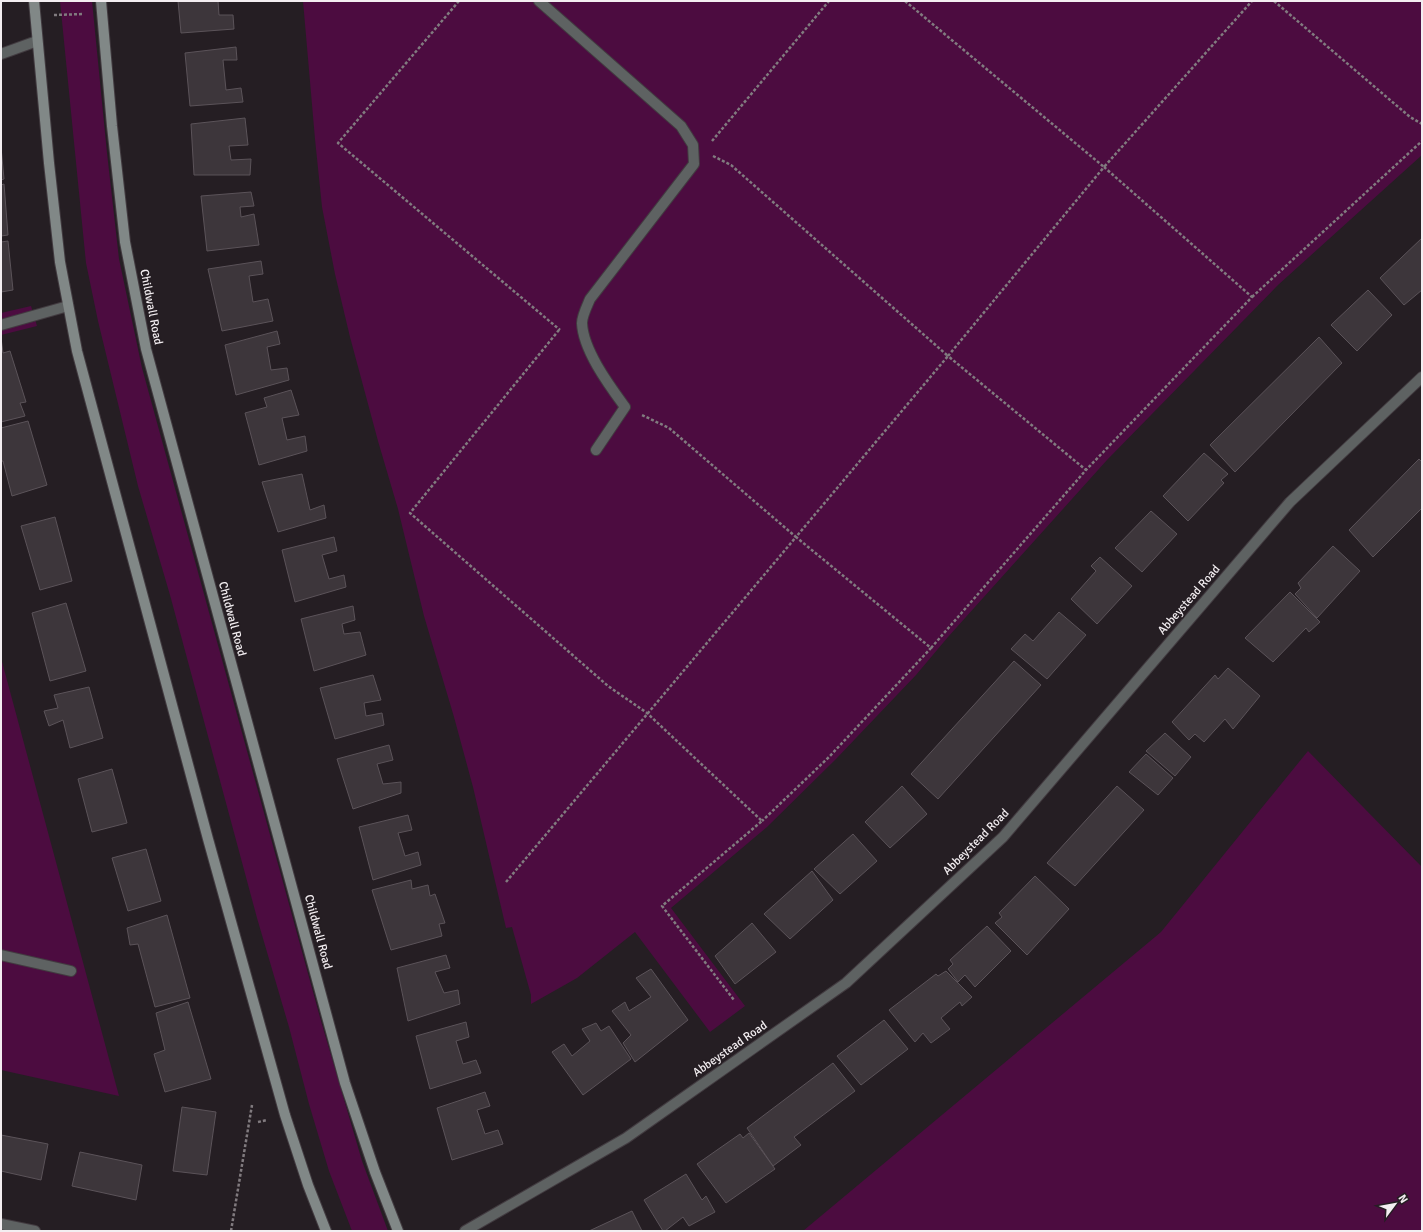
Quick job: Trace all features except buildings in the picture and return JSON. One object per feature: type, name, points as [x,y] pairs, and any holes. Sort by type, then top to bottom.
[{"type":"main road","points":[[34,1],[59,255],[79,359],[208,839],[286,1115],[308,1186],[326,1231]]},
{"type":"main road","name":"Childwall Road","points":[[101,1],[112,126],[125,242],[146,349],[346,1083],[375,1172],[398,1231]]},
{"type":"street","points":[[538,1],[681,126],[693,145],[694,164],[590,300],[582,322],[586,345],[607,381],[625,407],[596,450]]},
{"type":"street","points":[[1,54],[37,41]]},
{"type":"street","points":[[1,325],[68,306]]},
{"type":"street","name":"Abbeystead Road","points":[[465,1231],[626,1138],[846,983],[1003,837],[1290,502],[1422,377]]},
{"type":"street","points":[[1,955],[71,971]]},
{"type":"street","points":[[1,1224],[35,1231]]},
{"type":"path","points":[[459,1],[338,143],[559,330],[583,328]]},
{"type":"path","points":[[704,151],[829,1]]},
{"type":"path","points":[[905,1],[1104,167],[1252,297]]},
{"type":"path","points":[[506,882],[948,356],[1104,167],[1252,1]]},
{"type":"path","points":[[1274,1],[1410,117],[1422,124]]},
{"type":"path","points":[[36,16],[102,13]]},
{"type":"path","points":[[734,1000],[662,906],[762,821],[829,757],[931,648],[1086,470],[1252,297],[1422,141]]},
{"type":"path","points":[[693,145],[730,165],[948,356],[1086,470]]},
{"type":"path","points":[[559,330],[410,513],[608,686],[648,713],[762,821]]},
{"type":"path","points":[[625,407],[669,428],[796,537],[931,648]]},
{"type":"path","points":[[231,1231],[252,1105]]},
{"type":"shaded area","points":[[60,1],[92,1],[119,259],[142,368],[321,1021],[362,1161],[388,1231],[352,1231],[329,1171],[257,918],[170,595],[138,486],[98,321],[86,263]]},
{"type":"shaded area","points":[[303,1],[1422,1],[1422,155],[1278,285],[1107,460],[948,637],[916,675],[836,759],[767,827],[671,908],[745,1006],[710,1032],[635,932],[577,978],[531,1004],[531,995],[512,927],[506,928],[473,787],[424,616],[398,509],[350,337],[335,274],[322,207]]},
{"type":"shaded area","points":[[31,306],[37,326],[1,335],[1,313]]},
{"type":"shaded area","points":[[1,658],[119,1096],[1,1070]]},
{"type":"shaded area","points":[[1308,751],[1422,867],[1422,1231],[803,1231],[1161,932]]}]
